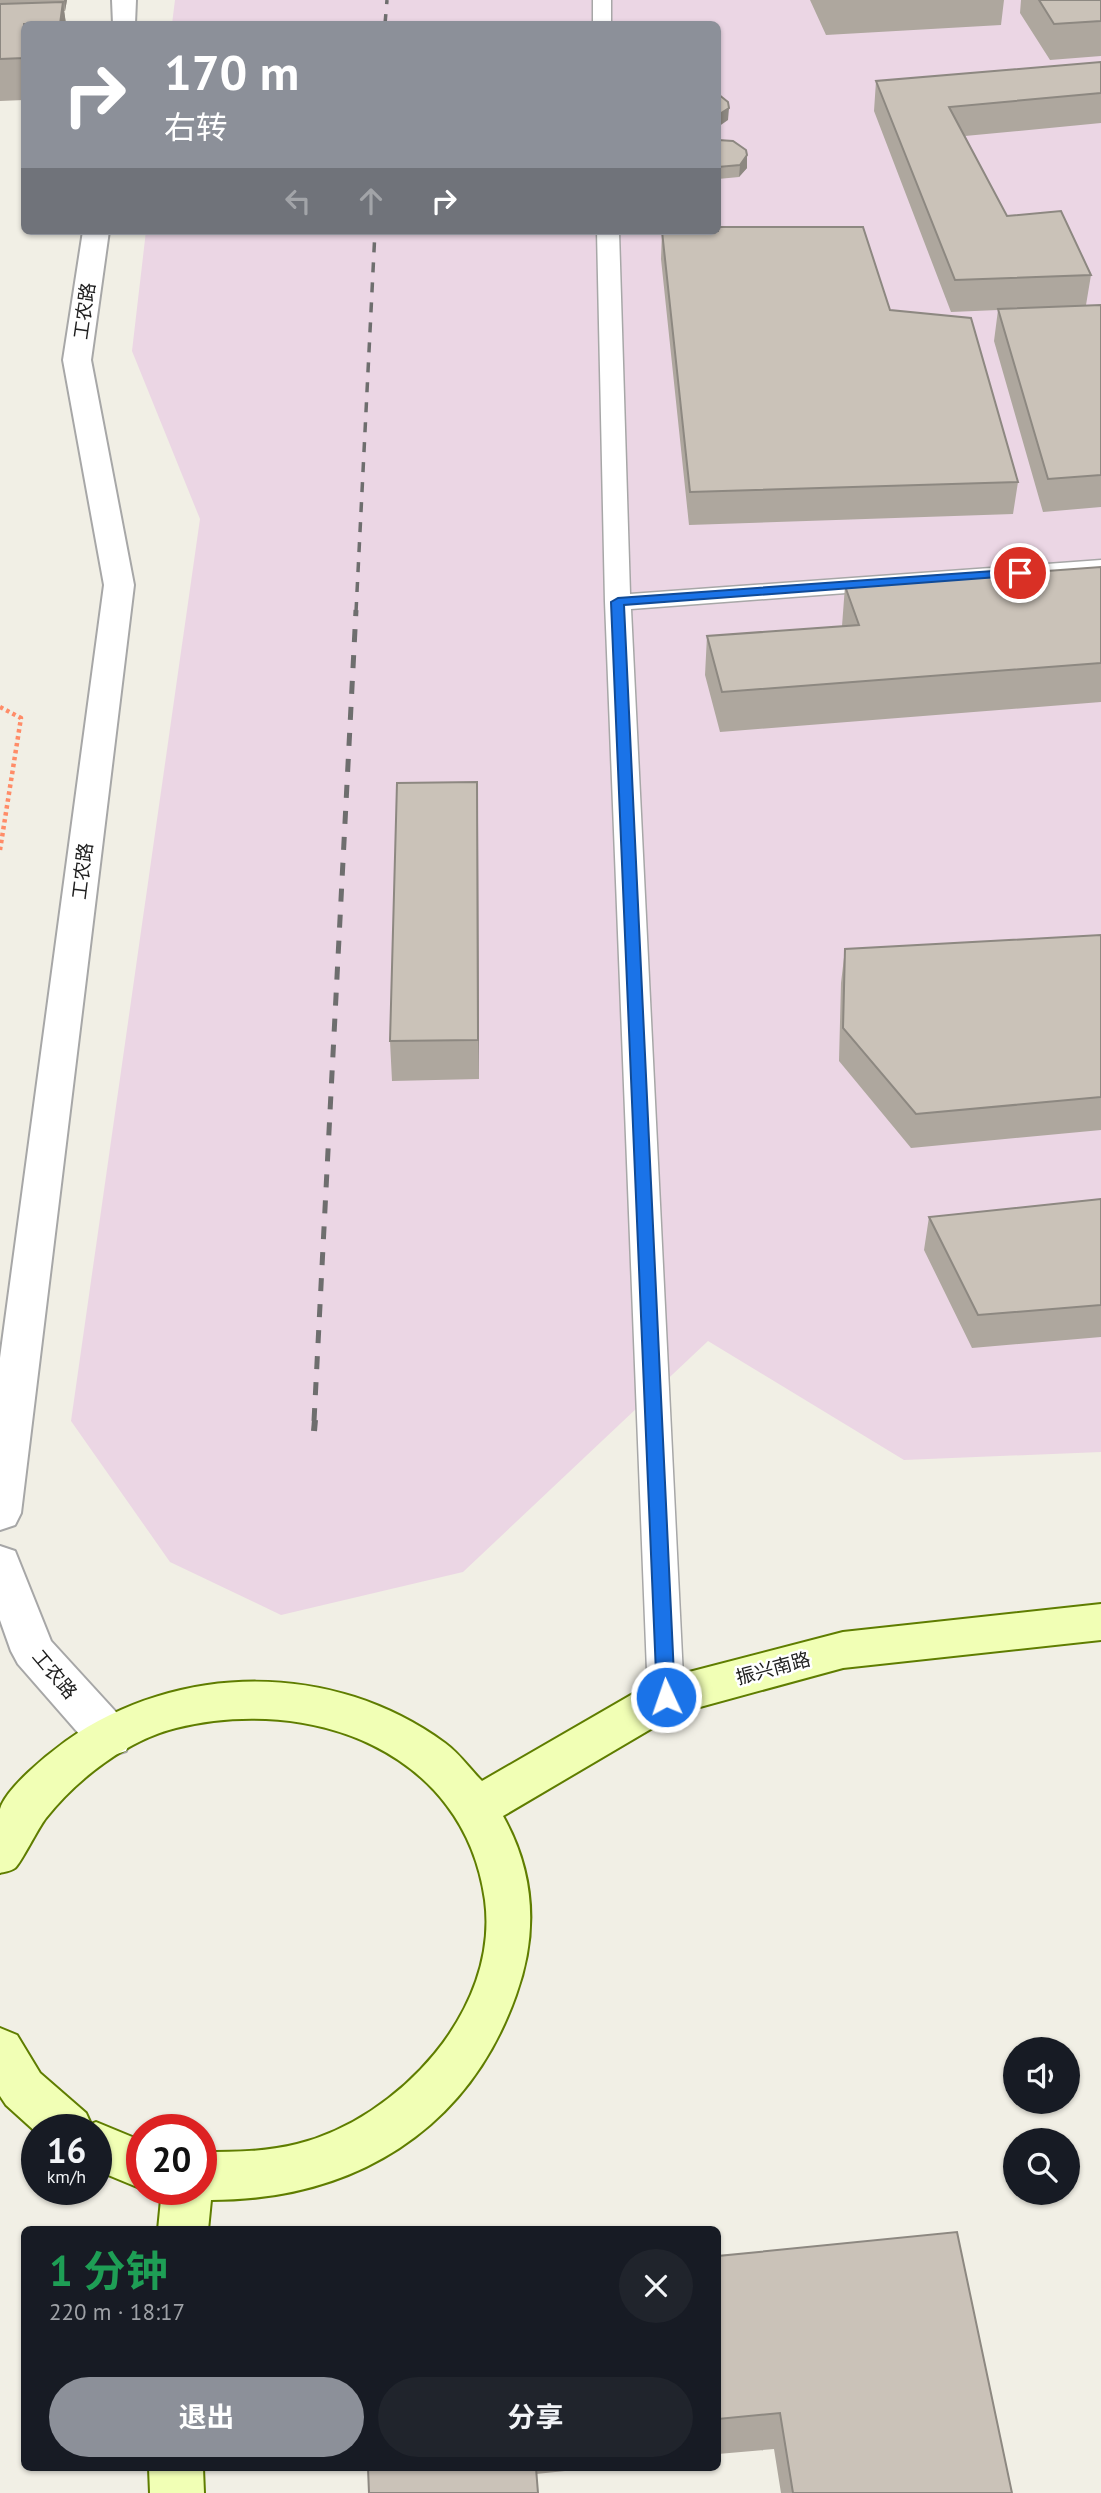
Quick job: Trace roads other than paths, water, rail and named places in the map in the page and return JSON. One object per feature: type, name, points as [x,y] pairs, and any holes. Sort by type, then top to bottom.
[{"type":"main road","name":"振兴南路","points":[[476,1808],[666,1697],[843,1650],[1101,1622]]},
{"type":"main road","points":[[0,1853],[15,1799],[110,1737],[159,1714],[210,1700],[262,1697],[313,1702],[362,1716],[407,1738],[445,1770],[476,1808],[496,1852],[508,1899],[507,1949],[494,2000],[470,2048],[434,2092],[390,2128],[337,2156],[281,2173],[217,2175]]},
{"type":"main road","points":[[0,2051],[23,2089],[51,2114]]},
{"type":"main road","points":[[183,2226],[185,2205]]},
{"type":"main road","points":[[176,2471],[177,2493]]},
{"type":"street","points":[[124,0],[124,21]]},
{"type":"street","name":"工农路","points":[[0,1513],[119,585],[77,360],[95,235]]},
{"type":"street","name":"工农路","points":[[0,1563],[33,1651],[110,1737]]},
{"type":"lane","points":[[602,0],[602,21]]},
{"type":"lane","points":[[608,235],[618,602],[666,1697]]},
{"type":"lane","points":[[618,602],[1101,567]]},
{"type":"railway","points":[[385,21],[387,0]]},
{"type":"railway","points":[[356,612],[375,235]]},
{"type":"railway","points":[[314,1421],[356,610]]},
{"type":"railway","points":[[314,1431],[315,1420]]}]
